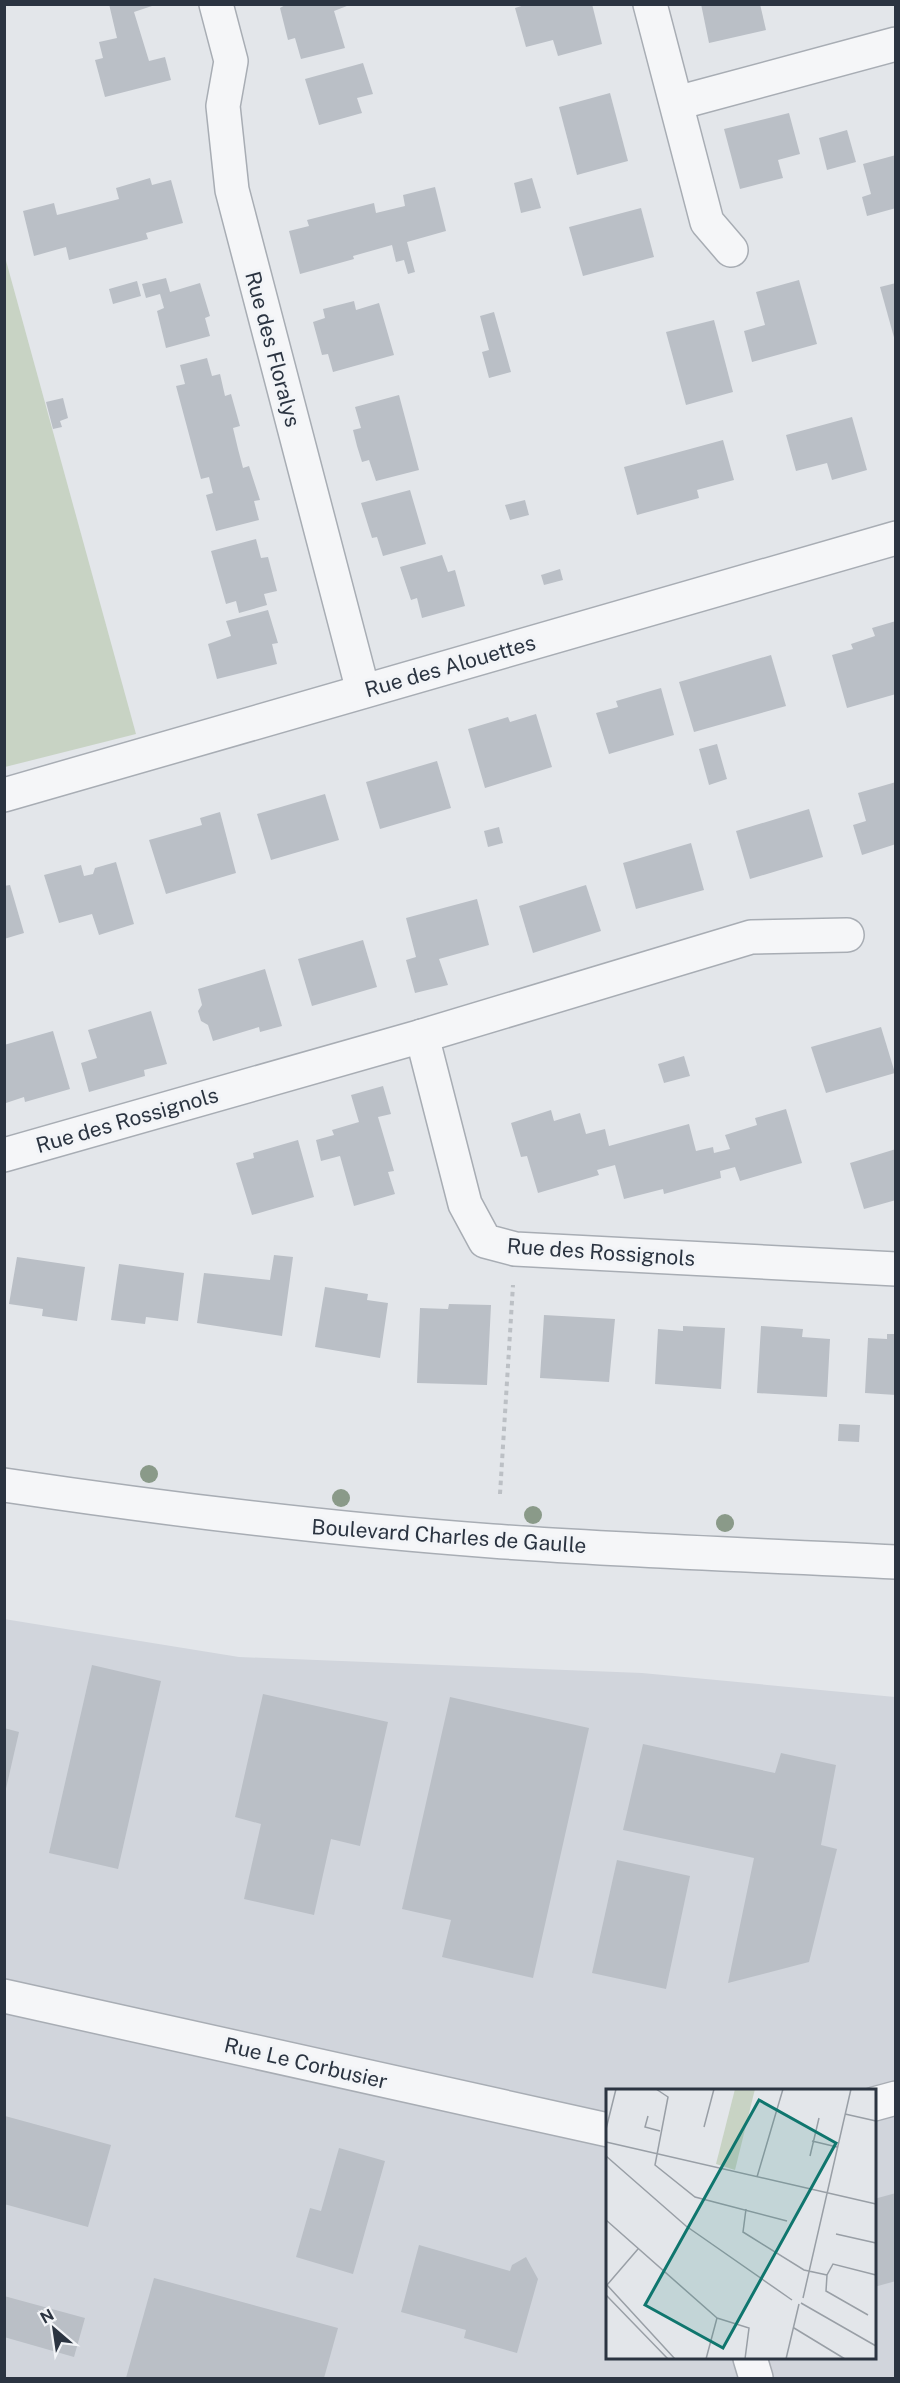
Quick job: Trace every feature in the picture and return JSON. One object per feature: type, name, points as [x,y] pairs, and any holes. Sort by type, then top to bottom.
[{"type":"street","name":"Rue des Floralys","points":[[216,4],[231,61],[223,106],[231,190],[363,691]]},
{"type":"street","points":[[650,4],[708,222],[731,250]]},
{"type":"street","points":[[677,103],[896,44]]},
{"type":"street","name":"Rue des Alouettes","points":[[4,795],[896,538]]},
{"type":"street","name":"Rue des Rossignols","points":[[4,1155],[422,1036],[751,937],[847,935]]},
{"type":"street","name":"Rue des Rossignols","points":[[422,1036],[465,1204],[485,1241],[515,1249],[896,1269]]},
{"type":"street","name":"Boulevard Charles de Gaulle","points":[[4,1485],[161,1508],[426,1536],[896,1562]]},
{"type":"street","name":"Rue Le Corbusier","points":[[4,1996],[606,2130]]},
{"type":"street","points":[[876,2103],[896,2098]]},
{"type":"street","points":[[750,2359],[756,2379]]},
{"type":"path","points":[[500,1494],[515,1249]]},
{"type":"shaded area","points":[[4,1619],[239,1657],[642,1673],[895,1697],[895,2378],[5,2378]]},
{"type":"green space","points":[[5,257],[136,734],[4,767]]},
{"type":"building","points":[[109,4],[158,4],[134,12],[149,61],[165,57],[171,80],[105,97],[95,60],[103,58],[99,42],[117,38]]},
{"type":"building","points":[[287,4],[352,4],[334,11],[345,48],[301,59],[295,38],[288,40],[280,8]]},
{"type":"building","points":[[528,4],[592,4],[602,44],[558,56],[553,40],[526,47],[515,8]]},
{"type":"building","points":[[701,4],[760,4],[766,30],[709,43]]},
{"type":"building","points":[[363,63],[373,94],[357,98],[362,113],[319,125],[305,79]]},
{"type":"building","points":[[610,93],[628,161],[577,175],[559,107]]},
{"type":"building","points":[[789,113],[800,154],[778,160],[783,178],[740,189],[724,129]]},
{"type":"building","points":[[847,130],[856,162],[827,170],[819,138]]},
{"type":"building","points":[[896,155],[896,208],[867,216],[862,197],[871,194],[863,164]]},
{"type":"building","points":[[150,178],[152,185],[171,180],[183,223],[146,233],[148,239],[69,260],[66,247],[34,256],[23,211],[54,203],[57,215],[73,211],[119,199],[116,188]]},
{"type":"building","points":[[532,178],[541,208],[521,213],[514,183]]},
{"type":"building","points":[[435,187],[446,231],[407,242],[415,272],[408,274],[404,260],[396,262],[392,245],[353,256],[354,259],[300,274],[289,231],[309,226],[307,220],[374,203],[376,213],[405,206],[403,195]]},
{"type":"building","points":[[641,208],[654,257],[583,276],[569,227]]},
{"type":"building","points":[[166,278],[170,292],[200,283],[210,316],[205,318],[210,336],[166,348],[157,311],[164,308],[160,294],[146,298],[142,284]]},
{"type":"building","points":[[799,280],[817,344],[752,362],[744,331],[765,325],[756,292]]},
{"type":"building","points":[[137,281],[141,296],[113,304],[109,289]]},
{"type":"building","points":[[896,283],[896,341],[895,341],[880,287]]},
{"type":"building","points":[[354,301],[356,310],[379,303],[394,355],[333,372],[328,354],[322,355],[313,322],[325,318],[323,309]]},
{"type":"building","points":[[494,312],[511,372],[489,378],[482,352],[489,350],[480,316]]},
{"type":"building","points":[[714,320],[733,392],[686,405],[666,332]]},
{"type":"building","points":[[207,358],[212,376],[220,374],[225,396],[231,394],[240,426],[233,428],[243,468],[249,466],[260,500],[254,501],[259,520],[216,531],[206,495],[213,493],[209,477],[201,479],[176,386],[185,384],[180,365]]},
{"type":"building","points":[[399,395],[419,470],[376,481],[369,460],[362,462],[357,446],[353,430],[361,428],[355,407]]},
{"type":"building","points":[[63,398],[68,418],[60,421],[62,427],[53,429],[46,402]]},
{"type":"building","points":[[852,417],[867,470],[832,480],[827,463],[796,471],[786,435]]},
{"type":"building","points":[[723,440],[734,480],[697,490],[699,498],[637,515],[624,467]]},
{"type":"building","points":[[410,490],[426,544],[383,556],[377,537],[372,538],[361,503]]},
{"type":"building","points":[[525,500],[529,515],[510,520],[505,505]]},
{"type":"building","points":[[256,539],[261,558],[268,557],[277,591],[264,594],[267,605],[239,613],[236,601],[226,604],[211,551]]},
{"type":"building","points":[[442,555],[448,572],[455,570],[465,606],[422,618],[417,598],[411,600],[400,567]]},
{"type":"building","points":[[560,569],[563,580],[544,585],[541,575]]},
{"type":"building","points":[[268,610],[278,643],[272,644],[277,664],[217,679],[208,644],[231,636],[226,621]]},
{"type":"building","points":[[896,621],[896,694],[847,708],[832,655],[853,649],[851,644],[875,636],[872,628]]},
{"type":"building","points":[[771,655],[786,706],[694,732],[679,682]]},
{"type":"building","points":[[661,688],[674,735],[609,754],[596,713],[618,707],[616,701]]},
{"type":"building","points":[[536,714],[552,767],[485,788],[468,729],[508,717],[510,722]]},
{"type":"building","points":[[717,744],[727,779],[709,785],[699,749]]},
{"type":"building","points":[[437,761],[451,808],[380,829],[366,782]]},
{"type":"building","points":[[896,782],[896,844],[862,855],[853,825],[866,821],[858,793]]},
{"type":"building","points":[[325,794],[339,840],[271,860],[257,814]]},
{"type":"building","points":[[809,809],[823,857],[750,879],[736,831]]},
{"type":"building","points":[[220,812],[236,873],[166,894],[149,840],[202,825],[200,818]]},
{"type":"building","points":[[499,827],[503,843],[488,847],[484,831]]},
{"type":"building","points":[[691,843],[704,890],[636,909],[623,863]]},
{"type":"building","points":[[116,862],[134,924],[99,935],[92,914],[59,923],[44,875],[81,865],[84,876],[93,874],[95,868]]},
{"type":"building","points":[[10,885],[24,933],[4,939],[4,886]]},
{"type":"building","points":[[586,885],[601,931],[533,953],[519,906]]},
{"type":"building","points":[[477,899],[489,945],[439,959],[448,985],[415,993],[406,960],[416,957],[406,918]]},
{"type":"building","points":[[363,940],[377,987],[312,1006],[298,959]]},
{"type":"building","points":[[265,969],[282,1026],[260,1032],[259,1027],[213,1041],[208,1025],[201,1021],[198,1011],[202,1005],[198,989]]},
{"type":"building","points":[[151,1011],[167,1064],[144,1070],[145,1076],[89,1092],[81,1063],[97,1058],[88,1030]]},
{"type":"building","points":[[881,1027],[895,1073],[826,1093],[811,1047]]},
{"type":"building","points":[[53,1031],[70,1089],[25,1102],[24,1097],[6,1103],[4,1045]]},
{"type":"building","points":[[684,1056],[690,1076],[664,1083],[658,1064]]},
{"type":"building","points":[[383,1086],[391,1114],[378,1117],[394,1171],[388,1172],[395,1194],[354,1206],[340,1156],[321,1161],[316,1140],[334,1135],[332,1130],[359,1122],[351,1095]]},
{"type":"building","points":[[786,1109],[802,1163],[740,1181],[735,1167],[720,1171],[721,1178],[664,1194],[663,1189],[624,1199],[615,1165],[597,1170],[599,1175],[538,1193],[527,1156],[521,1157],[511,1123],[551,1110],[554,1121],[580,1113],[586,1134],[605,1129],[609,1146],[689,1124],[696,1151],[713,1147],[714,1153],[730,1149],[725,1135],[757,1125],[755,1118]]},
{"type":"building","points":[[298,1140],[314,1197],[252,1215],[236,1163],[254,1158],[253,1153]]},
{"type":"building","points":[[896,1149],[896,1200],[864,1209],[850,1163]]},
{"type":"building","points":[[274,1255],[293,1257],[282,1336],[197,1323],[204,1273],[270,1280]]},
{"type":"building","points":[[17,1257],[85,1267],[77,1321],[42,1316],[43,1309],[9,1304]]},
{"type":"building","points":[[119,1264],[184,1273],[178,1321],[146,1317],[145,1324],[111,1320]]},
{"type":"building","points":[[325,1287],[368,1294],[367,1300],[388,1303],[380,1358],[315,1347]]},
{"type":"building","points":[[449,1304],[491,1305],[487,1385],[417,1383],[420,1308],[448,1309]]},
{"type":"building","points":[[544,1315],[615,1319],[609,1382],[540,1378]]},
{"type":"building","points":[[683,1326],[725,1328],[721,1389],[655,1384],[658,1329],[683,1331]]},
{"type":"building","points":[[761,1326],[803,1329],[802,1337],[830,1339],[827,1397],[757,1393]]},
{"type":"building","points":[[887,1334],[896,1334],[896,1395],[865,1393],[868,1338],[887,1339]]},
{"type":"building","points":[[839,1424],[860,1425],[859,1442],[838,1441]]},
{"type":"building","points":[[92,1665],[161,1681],[118,1869],[49,1853]]},
{"type":"building","points":[[263,1694],[388,1722],[360,1846],[331,1839],[314,1915],[244,1899],[261,1824],[235,1817]]},
{"type":"building","points":[[450,1697],[589,1728],[533,1978],[442,1957],[451,1920],[402,1909]]},
{"type":"building","points":[[4,1728],[19,1732],[5,1793],[4,1793]]},
{"type":"building","points":[[643,1744],[775,1773],[781,1753],[836,1765],[821,1845],[837,1849],[809,1962],[728,1983],[754,1858],[623,1830]]},
{"type":"building","points":[[617,1860],[690,1876],[666,1989],[592,1973]]},
{"type":"building","points":[[5,2116],[111,2145],[88,2227],[4,2204]]},
{"type":"building","points":[[339,2148],[385,2161],[353,2274],[296,2257],[310,2208],[321,2211]]},
{"type":"building","points":[[896,2193],[896,2281],[876,2286],[876,2198]]},
{"type":"building","points":[[419,2245],[510,2271],[512,2265],[526,2257],[538,2279],[517,2353],[464,2338],[466,2330],[401,2312]]},
{"type":"building","points":[[154,2278],[338,2328],[324,2378],[126,2378]]},
{"type":"building","points":[[4,2296],[85,2318],[74,2357],[4,2337]]}]
